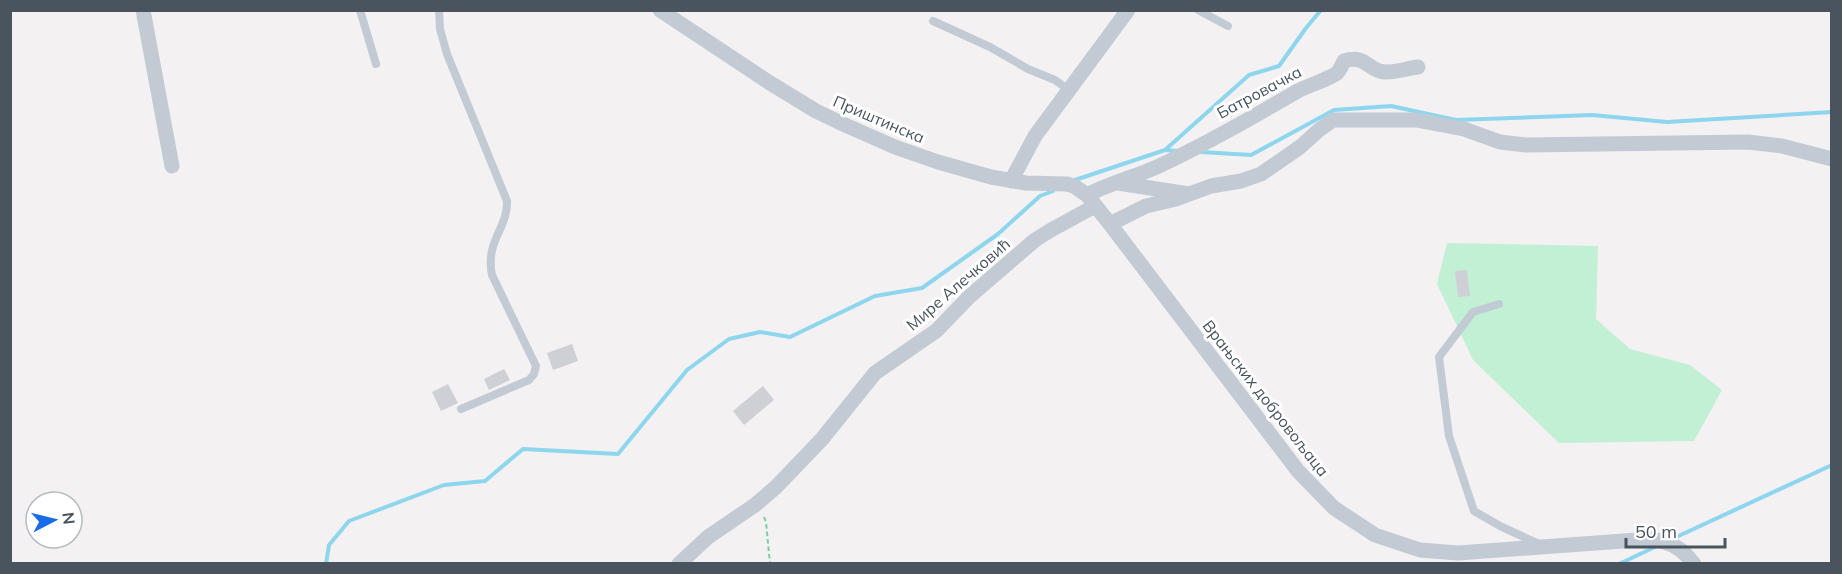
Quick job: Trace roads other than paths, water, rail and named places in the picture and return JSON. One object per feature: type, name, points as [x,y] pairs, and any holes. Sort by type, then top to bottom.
[{"type":"street","points":[[143,10],[172,166]]},
{"type":"street","points":[[1011,181],[1035,136],[1128,10]]},
{"type":"street","name":"Приштинска","points":[[663,13],[816,111],[895,147],[938,162],[1011,181],[1067,184],[1080,189],[1091,200]]},
{"type":"street","name":"Батровачка","points":[[1091,200],[1115,183],[1156,168],[1199,147],[1221,132],[1240,124],[1309,84],[1334,75],[1344,61],[1361,59],[1378,70],[1386,72],[1418,67]]},
{"type":"street","points":[[1110,224],[1146,206],[1176,200],[1211,186],[1241,181],[1261,174],[1300,147],[1333,120],[1416,120],[1464,129],[1500,142],[1526,146],[1748,142],[1782,146],[1832,159]]},
{"type":"street","points":[[1115,183],[1190,194]]},
{"type":"street","name":"Врањских добровољаца","points":[[1091,200],[1278,447],[1313,488],[1334,508],[1375,535],[1420,550],[1458,554],[1651,539],[1675,545],[1694,564]]},
{"type":"street","name":"Мире Алечковић","points":[[679,564],[708,537],[755,505],[822,439],[875,374],[936,330],[970,296],[1035,240],[1091,200]]},
{"type":"lane","points":[[360,10],[376,64]]},
{"type":"lane","points":[[439,10],[440,29],[447,54],[507,201],[506,214],[491,250],[492,276],[536,366],[529,380],[461,409]]},
{"type":"lane","points":[[1198,10],[1228,26]]},
{"type":"lane","points":[[933,21],[990,46],[1069,90]]},
{"type":"lane","points":[[1499,304],[1473,312],[1439,357],[1449,436],[1473,511],[1543,546]]},
{"type":"waterway","points":[[1075,180],[1165,150],[1249,75],[1279,66],[1321,10]]},
{"type":"waterway","points":[[1201,152],[1251,155],[1334,110],[1391,106],[1456,120],[1592,115],[1667,122],[1832,112]]},
{"type":"waterway","points":[[1165,150],[1178,151]]},
{"type":"waterway","points":[[326,564],[329,545],[349,521],[444,485],[485,481],[523,449],[618,454],[687,370],[729,339],[760,332],[790,337],[875,296],[922,288],[998,234],[1040,196],[1053,191]]},
{"type":"waterway","points":[[1672,539],[1832,465]]},
{"type":"waterway","points":[[1619,564],[1657,546]]}]
